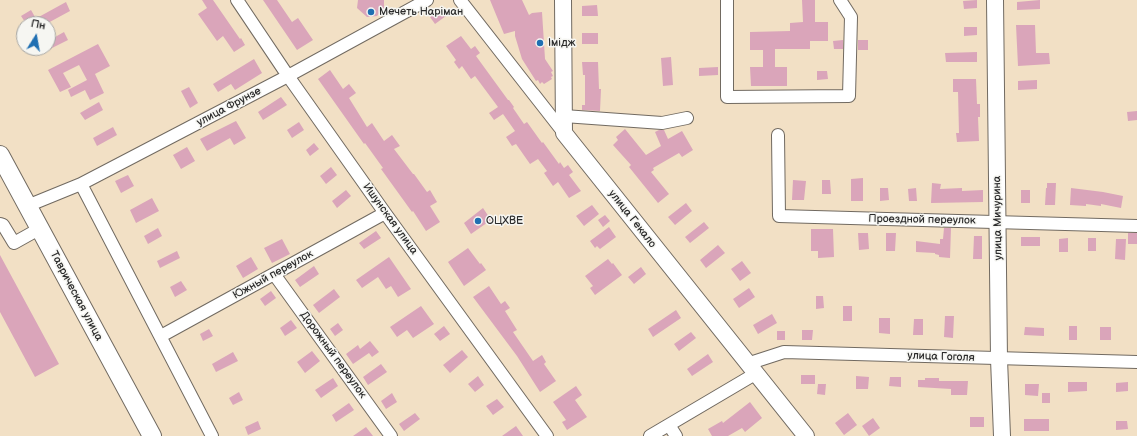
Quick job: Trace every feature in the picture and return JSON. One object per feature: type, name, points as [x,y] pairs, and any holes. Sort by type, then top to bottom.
[{"type":"highway","name":"Таврическая улица","points":[[0,155],[152,436]]},
{"type":"main road","points":[[563,0],[564,133]]},
{"type":"main road","name":"улица Мичурина","points":[[995,0],[1002,436]]},
{"type":"main road","name":"улица Гекало","points":[[564,133],[806,436]]},
{"type":"street","name":"Ишунская улица","points":[[237,0],[288,76],[385,213],[547,436]]},
{"type":"street","name":"улица Фрунзе","points":[[27,206],[81,184],[288,76],[427,0]]},
{"type":"street","name":"улица Гекало","points":[[460,0],[564,133]]},
{"type":"street","points":[[727,0],[727,97],[849,96],[851,17],[840,0]]},
{"type":"street","points":[[564,116],[662,123],[686,118]]},
{"type":"street","name":"Проездной переулок","points":[[778,135],[779,216],[1137,226]]},
{"type":"street","points":[[81,184],[212,436]]},
{"type":"street","name":"Южный переулок","points":[[161,336],[385,213]]},
{"type":"street","points":[[0,224],[3,225],[14,242],[40,229]]},
{"type":"street","name":"Дорожный переулок","points":[[274,274],[391,436]]},
{"type":"street","name":"улица Гоголя","points":[[650,436],[669,425],[751,369],[784,352],[1137,362]]},
{"type":"street","points":[[669,425],[676,436]]},
{"type":"building","points":[[202,0],[213,0],[245,45],[234,52],[223,36],[217,41],[198,14],[207,8]]},
{"type":"building","points":[[263,0],[277,0],[292,22],[298,18],[313,40],[297,50]]},
{"type":"building","name":"Мечеть Наріман","points":[[358,0],[384,0],[384,8],[377,16],[367,17],[357,8]]},
{"type":"building","points":[[490,0],[522,0],[529,15],[532,13],[542,12],[545,59],[553,71],[551,72],[553,76],[551,77],[552,79],[544,84],[542,82],[540,84],[538,80],[536,81],[522,59],[515,36],[515,31],[504,34]]},
{"type":"building","points":[[802,0],[815,0],[815,22],[828,22],[828,41],[810,41],[810,49],[775,49],[775,67],[787,67],[787,86],[751,86],[750,67],[763,67],[763,50],[750,50],[750,32],[790,31],[790,23],[803,22]]},
{"type":"building","points":[[977,0],[977,8],[964,9],[963,1]]},
{"type":"building","points":[[1040,0],[1040,9],[1017,10],[1017,2]]},
{"type":"building","points":[[66,2],[70,11],[56,19],[56,16],[41,16]]},
{"type":"building","points":[[597,5],[598,16],[582,16],[582,6]]},
{"type":"building","points":[[441,9],[446,16],[435,24],[430,17]]},
{"type":"building","points":[[31,10],[34,16],[21,16]]},
{"type":"building","points":[[1016,25],[1035,25],[1036,53],[1049,53],[1050,64],[1018,66]]},
{"type":"building","points":[[964,27],[977,27],[977,35],[964,36]]},
{"type":"building","points":[[64,32],[68,40],[56,46],[56,36]]},
{"type":"building","points":[[582,33],[598,33],[598,44],[582,44]]},
{"type":"building","points":[[461,36],[471,49],[475,46],[480,53],[476,56],[514,107],[513,108],[524,124],[527,122],[559,164],[560,162],[564,168],[568,165],[573,172],[569,175],[581,191],[569,198],[558,182],[553,186],[544,173],[547,171],[538,159],[530,164],[516,144],[512,146],[506,137],[515,131],[503,114],[494,120],[489,113],[498,107],[475,76],[471,79],[462,66],[459,69],[454,62],[456,60],[446,46]]},
{"type":"building","points":[[843,40],[843,49],[834,49],[833,41]]},
{"type":"building","points":[[858,40],[868,40],[868,50],[858,50]]},
{"type":"building","points":[[98,44],[110,66],[95,74],[104,93],[90,100],[85,90],[71,97],[68,90],[87,80],[79,65],[63,73],[71,87],[60,92],[48,70]]},
{"type":"building","points":[[977,52],[977,62],[946,62],[945,53]]},
{"type":"building","points":[[671,57],[673,85],[663,86],[661,58]]},
{"type":"building","points":[[254,59],[262,73],[235,90],[231,84],[218,92],[213,84]]},
{"type":"building","points":[[582,62],[598,62],[599,89],[601,89],[600,111],[582,110],[582,105],[585,105],[585,75],[583,75]]},
{"type":"building","points":[[718,67],[718,75],[699,76],[699,68]]},
{"type":"building","points":[[330,70],[343,89],[349,84],[356,93],[349,98],[367,127],[372,123],[384,141],[392,135],[400,146],[394,149],[427,192],[430,190],[437,202],[430,206],[440,222],[426,231],[413,211],[412,212],[381,169],[383,168],[318,79]]},
{"type":"building","points":[[817,71],[827,71],[828,79],[817,80]]},
{"type":"building","points":[[953,79],[976,79],[977,104],[980,104],[980,117],[978,117],[979,141],[957,142],[956,133],[959,133],[958,92],[953,92]]},
{"type":"building","points":[[1037,80],[1037,89],[1018,90],[1018,81]]},
{"type":"building","points":[[189,87],[198,103],[190,108],[181,91]]},
{"type":"building","points":[[281,97],[287,105],[263,120],[258,112]]},
{"type":"building","points":[[99,102],[103,110],[85,120],[80,113]]},
{"type":"building","points":[[1137,111],[1137,120],[1128,121],[1127,112]]},
{"type":"building","points":[[236,121],[246,138],[234,145],[230,138],[207,151],[200,139]]},
{"type":"building","points":[[299,122],[304,130],[292,138],[287,130]]},
{"type":"building","points":[[113,127],[117,135],[97,146],[93,138]]},
{"type":"building","points":[[625,129],[646,155],[661,146],[655,132],[659,130],[664,130],[668,139],[682,131],[693,150],[682,157],[679,153],[653,168],[654,170],[651,172],[669,194],[658,203],[629,167],[631,165],[613,145],[618,140],[616,137]]},
{"type":"building","points":[[314,143],[319,149],[310,156],[306,150]]},
{"type":"building","points":[[187,147],[195,161],[181,169],[173,155]]},
{"type":"building","points":[[331,167],[337,175],[326,184],[320,176]]},
{"type":"building","points":[[128,175],[134,186],[121,193],[115,181]]},
{"type":"building","points":[[863,178],[863,201],[851,201],[851,179]]},
{"type":"building","points":[[793,180],[806,181],[804,200],[792,200]]},
{"type":"building","points":[[822,180],[830,180],[831,194],[822,194]]},
{"type":"building","points":[[932,183],[941,184],[940,189],[962,188],[962,191],[983,190],[983,202],[931,203]]},
{"type":"building","points":[[1047,183],[1056,183],[1055,205],[1045,205]]},
{"type":"building","points":[[880,188],[888,188],[889,200],[880,201]]},
{"type":"building","points":[[916,188],[917,201],[909,201],[908,189]]},
{"type":"building","points":[[1071,188],[1123,196],[1121,208],[1101,204],[1101,206],[1086,204],[1086,206],[1070,205]]},
{"type":"building","points":[[346,190],[351,196],[337,208],[332,201]]},
{"type":"building","points":[[1021,190],[1030,190],[1030,203],[1021,203]]},
{"type":"building","points":[[152,198],[159,211],[136,223],[130,210]]},
{"type":"building","points":[[686,203],[692,211],[675,225],[668,217]]},
{"type":"building","points":[[592,205],[599,214],[584,226],[576,216]]},
{"type":"building","points":[[483,208],[491,220],[471,234],[464,223]]},
{"type":"building","points":[[605,215],[610,221],[603,227],[598,220]]},
{"type":"building","points":[[704,222],[709,228],[690,243],[685,237]]},
{"type":"building","points":[[609,227],[616,237],[600,249],[597,246],[595,248],[590,241]]},
{"type":"building","points":[[158,228],[162,236],[148,244],[144,236]]},
{"type":"building","points":[[944,228],[951,228],[950,258],[939,257],[939,255],[935,253],[916,252],[916,241],[940,244],[940,239],[943,239]]},
{"type":"building","points":[[811,229],[833,229],[834,257],[818,258],[818,251],[811,251]]},
{"type":"building","points":[[376,231],[381,238],[364,249],[359,243]]},
{"type":"building","points":[[858,233],[868,233],[869,249],[859,250]]},
{"type":"building","points":[[886,233],[896,233],[895,251],[886,251]]},
{"type":"building","points":[[1128,233],[1137,233],[1137,244],[1128,244]]},
{"type":"building","points":[[974,236],[982,236],[982,259],[973,259]]},
{"type":"building","points":[[1021,237],[1040,237],[1040,246],[1021,246]]},
{"type":"building","points":[[1068,238],[1068,252],[1059,252],[1059,239]]},
{"type":"building","points":[[1088,238],[1096,238],[1096,251],[1088,251]]},
{"type":"building","points":[[282,239],[290,254],[272,263],[264,248]]},
{"type":"building","points":[[1116,239],[1126,239],[1125,260],[1115,259]]},
{"type":"building","points":[[718,245],[725,253],[706,268],[700,260]]},
{"type":"building","points":[[468,248],[486,270],[464,286],[448,262]]},
{"type":"building","points":[[177,251],[180,258],[160,268],[157,261]]},
{"type":"building","points":[[0,255],[59,364],[35,377],[0,312]]},
{"type":"building","points":[[251,257],[258,269],[243,278],[236,266]]},
{"type":"building","points":[[389,257],[411,289],[398,297],[391,286],[386,289],[378,277],[362,288],[356,280]]},
{"type":"building","points":[[608,259],[622,275],[595,295],[590,288],[593,286],[585,276]]},
{"type":"building","points":[[742,261],[751,273],[740,281],[731,269]]},
{"type":"building","points":[[314,266],[319,274],[300,287],[295,280]]},
{"type":"building","points":[[641,267],[646,274],[634,284],[628,277]]},
{"type":"building","points":[[181,281],[187,290],[175,297],[170,287]]},
{"type":"building","points":[[489,286],[501,304],[505,301],[510,308],[505,311],[517,330],[513,332],[533,361],[542,355],[546,362],[544,364],[556,381],[540,392],[517,356],[473,297]]},
{"type":"building","points":[[749,288],[755,297],[739,308],[733,299]]},
{"type":"building","points":[[334,289],[340,297],[319,313],[313,305]]},
{"type":"building","points":[[271,291],[276,298],[265,306],[260,299]]},
{"type":"building","points":[[816,296],[823,296],[824,308],[816,309]]},
{"type":"building","points":[[421,306],[434,324],[413,338],[407,330],[397,337],[390,327]]},
{"type":"building","points":[[843,306],[852,306],[852,321],[843,321]]},
{"type":"building","points":[[676,310],[681,318],[653,337],[648,329]]},
{"type":"building","points":[[772,314],[777,323],[758,334],[753,325]]},
{"type":"building","points":[[945,316],[954,316],[953,338],[944,337]]},
{"type":"building","points":[[879,318],[890,318],[890,334],[879,333]]},
{"type":"building","points":[[914,319],[923,319],[923,335],[913,335]]},
{"type":"building","points":[[291,320],[297,328],[285,336],[280,328]]},
{"type":"building","points":[[338,323],[343,330],[335,336],[330,329]]},
{"type":"building","points":[[444,326],[450,334],[440,341],[434,334]]},
{"type":"building","points":[[1069,326],[1077,326],[1077,340],[1069,340]]},
{"type":"building","points":[[1025,327],[1044,328],[1044,336],[1024,335]]},
{"type":"building","points":[[1100,327],[1111,327],[1111,340],[1100,340]]},
{"type":"building","points":[[209,329],[213,336],[203,341],[200,334]]},
{"type":"building","points":[[802,330],[813,330],[812,340],[802,340]]},
{"type":"building","points":[[777,331],[785,331],[785,340],[777,340]]},
{"type":"building","points":[[691,332],[696,338],[679,351],[674,344]]},
{"type":"building","points":[[370,341],[379,352],[372,357],[369,353],[353,364],[346,354],[358,345],[360,349]]},
{"type":"building","points":[[462,350],[468,357],[450,373],[443,365]]},
{"type":"building","points":[[312,351],[320,361],[305,373],[297,362]]},
{"type":"building","points":[[233,352],[238,361],[216,372],[212,364]]},
{"type":"building","points":[[708,354],[713,362],[692,376],[687,369]]},
{"type":"building","points":[[381,364],[387,372],[368,385],[363,377]]},
{"type":"building","points":[[801,375],[815,375],[815,384],[801,384]]},
{"type":"building","points":[[478,376],[484,385],[475,392],[468,384]]},
{"type":"building","points":[[856,376],[869,377],[868,389],[856,389]]},
{"type":"building","points":[[890,377],[901,377],[901,387],[889,386]]},
{"type":"building","points":[[333,378],[338,386],[321,398],[315,390]]},
{"type":"building","points":[[925,378],[939,378],[939,381],[968,381],[967,395],[951,395],[951,389],[918,387],[918,380],[925,380]]},
{"type":"building","points":[[1068,382],[1087,382],[1087,391],[1068,392]]},
{"type":"building","points":[[1128,382],[1128,391],[1116,392],[1116,383]]},
{"type":"building","points":[[818,384],[826,384],[825,395],[817,394]]},
{"type":"building","points":[[1025,384],[1039,384],[1038,396],[1025,395]]},
{"type":"building","points":[[576,386],[582,395],[575,400],[587,417],[567,430],[562,422],[566,420],[553,402]]},
{"type":"building","points":[[239,392],[243,400],[233,405],[229,398]]},
{"type":"building","points":[[392,393],[397,402],[386,409],[381,401]]},
{"type":"building","points":[[1042,393],[1050,393],[1050,403],[1042,403]]},
{"type":"building","points":[[497,399],[504,407],[493,415],[486,406]]},
{"type":"building","points":[[750,402],[762,418],[745,432],[742,428],[728,436],[712,436],[708,429],[722,421],[723,423]]},
{"type":"building","points":[[349,403],[354,410],[336,422],[332,415]]},
{"type":"building","points":[[415,413],[420,419],[404,431],[399,424]]},
{"type":"building","points":[[848,413],[857,425],[844,435],[835,423]]},
{"type":"building","points":[[970,417],[984,417],[984,427],[970,427]]},
{"type":"building","points":[[873,418],[880,428],[869,436],[862,426]]},
{"type":"building","points":[[1024,419],[1049,419],[1049,431],[1024,431]]},
{"type":"building","points":[[258,421],[261,429],[248,435],[245,427]]},
{"type":"building","points":[[1116,421],[1127,421],[1128,429],[1116,430]]},
{"type":"building","points":[[516,426],[523,436],[502,436]]},
{"type":"building","points":[[366,427],[373,436],[353,436]]},
{"type":"place","name":"Мечеть Наріман","points":[[371,12]]},
{"type":"place","name":"Імідж","points":[[540,43]]},
{"type":"place","name":"ОЦХВЕ","points":[[478,221]]}]
